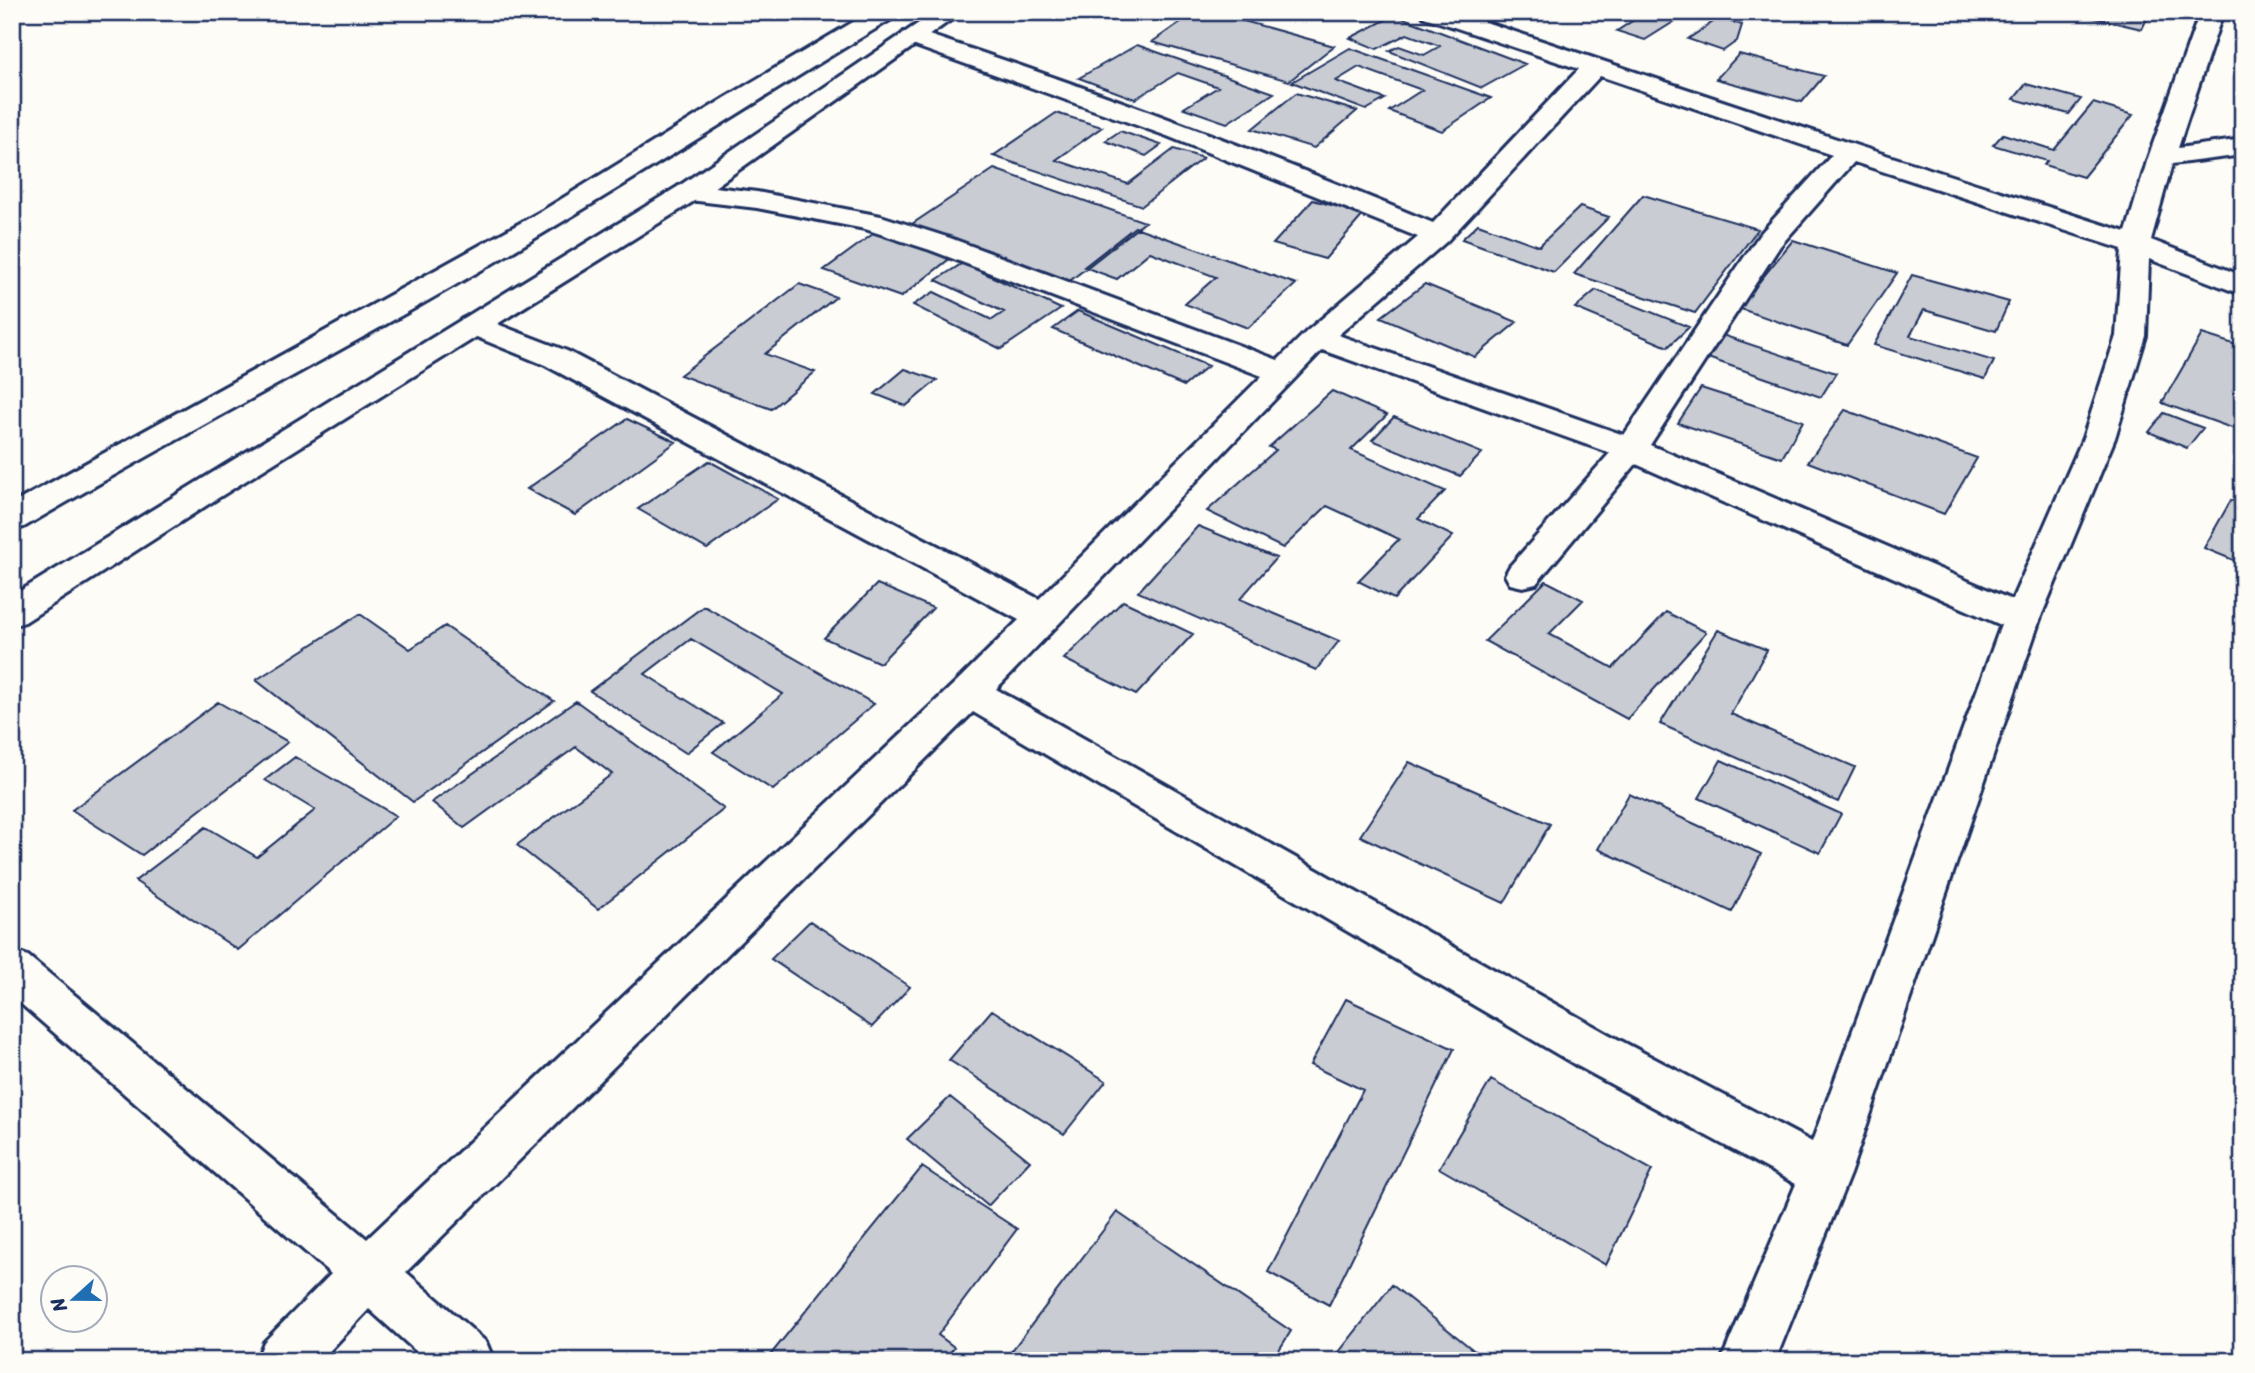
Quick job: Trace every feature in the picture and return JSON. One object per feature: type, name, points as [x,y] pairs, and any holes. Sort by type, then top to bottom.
[{"type":"main road","points":[[12,520],[113,460],[328,344],[552,217],[734,103],[887,12]]},
{"type":"main road","points":[[12,613],[689,192],[951,12]]},
{"type":"main road","points":[[1432,12],[1594,68],[2136,244],[2243,286]]},
{"type":"main road","points":[[1748,1361],[1825,1174],[2022,619],[2099,438],[2131,336],[2136,244],[2161,158],[2212,12]]},
{"type":"main road","points":[[912,37],[1058,85],[1168,126],[1437,235]]},
{"type":"main road","points":[[283,1361],[368,1273],[970,692],[1317,338],[1437,235],[1594,68]]},
{"type":"main road","points":[[2161,158],[2243,147]]},
{"type":"main road","points":[[1523,575],[1631,449],[1770,240],[1849,152]]},
{"type":"main road","points":[[689,192],[757,200],[871,222],[940,244],[1283,373]]},
{"type":"main road","points":[[473,325],[556,358],[1043,617]]},
{"type":"main road","points":[[1317,338],[1631,449],[2022,619]]},
{"type":"main road","points":[[970,692],[1591,1049],[1825,1174]]},
{"type":"main road","points":[[12,969],[467,1361]]},
{"type":"building","points":[[1195,12],[1211,12],[1334,46],[1289,81],[1152,42]]},
{"type":"building","points":[[1646,12],[1672,12],[1683,16],[1645,40],[1617,31]]},
{"type":"building","points":[[2083,12],[2150,12],[2142,29],[2082,15]]},
{"type":"building","points":[[1395,15],[1525,64],[1482,88],[1389,51],[1399,46],[1424,55],[1440,46],[1407,34],[1377,49],[1350,38]]},
{"type":"building","points":[[1719,18],[1742,25],[1737,41],[1723,51],[1688,39]]},
{"type":"building","points":[[1137,45],[1274,93],[1227,123],[1184,108],[1218,87],[1178,73],[1135,99],[1079,78]]},
{"type":"building","points":[[1350,48],[1491,98],[1442,131],[1389,111],[1422,90],[1359,67],[1336,81],[1385,99],[1366,110],[1292,82]]},
{"type":"building","points":[[1739,54],[1824,76],[1802,102],[1716,79]]},
{"type":"building","points":[[2026,84],[2081,99],[2069,114],[2014,99]]},
{"type":"building","points":[[1296,93],[1357,111],[1314,148],[1252,129]]},
{"type":"building","points":[[2093,103],[2133,115],[2083,177],[2044,165],[2047,161],[1993,145],[2003,134],[2054,150]]},
{"type":"building","points":[[1056,113],[1102,127],[1056,160],[1128,184],[1174,149],[1203,158],[1142,206],[993,156]]},
{"type":"building","points":[[1120,131],[1161,145],[1146,156],[1105,141]]},
{"type":"building","points":[[994,169],[1145,222],[1067,283],[912,224]]},
{"type":"building","points":[[1643,195],[1758,229],[1695,313],[1574,274]]},
{"type":"building","points":[[1313,200],[1364,214],[1325,259],[1273,244]]},
{"type":"building","points":[[1580,207],[1609,217],[1554,272],[1462,239],[1478,224],[1539,246]]},
{"type":"building","points":[[1135,227],[1296,284],[1248,328],[1185,304],[1216,277],[1150,252],[1117,279],[1084,267]]},
{"type":"building","points":[[877,231],[953,256],[901,297],[824,270]]},
{"type":"building","points":[[1793,240],[1897,273],[1847,345],[1738,308]]},
{"type":"building","points":[[963,263],[1061,309],[1001,349],[913,305],[934,292],[992,320],[1004,312],[936,280]]},
{"type":"building","points":[[1912,275],[2009,302],[1996,331],[1924,310],[1910,336],[1994,361],[1985,379],[1874,345]]},
{"type":"building","points":[[799,284],[836,297],[765,354],[815,372],[771,409],[680,375]]},
{"type":"building","points":[[1425,284],[1517,322],[1475,357],[1381,317]]},
{"type":"building","points":[[1596,290],[1689,327],[1668,347],[1575,308]]},
{"type":"building","points":[[1078,311],[1208,366],[1184,386],[1053,329]]},
{"type":"building","points":[[1716,333],[1836,373],[1821,397],[1699,355]]},
{"type":"building","points":[[2202,334],[2243,347],[2243,432],[2162,403]]},
{"type":"building","points":[[905,369],[937,380],[906,406],[875,394]]},
{"type":"building","points":[[1701,388],[1803,421],[1782,458],[1678,423]]},
{"type":"building","points":[[1332,391],[1387,415],[1351,450],[1445,491],[1418,519],[1453,536],[1394,599],[1358,581],[1399,539],[1327,506],[1283,548],[1207,511],[1276,450],[1269,447]]},
{"type":"building","points":[[1845,410],[1977,458],[1944,514],[1808,462]]},
{"type":"building","points":[[2164,413],[2203,428],[2187,448],[2149,432]]},
{"type":"building","points":[[1394,417],[1482,453],[1460,476],[1372,440]]},
{"type":"building","points":[[627,419],[676,442],[575,515],[527,489]]},
{"type":"building","points":[[709,461],[778,499],[707,549],[638,509]]},
{"type":"building","points":[[2231,500],[2243,505],[2243,564],[2204,548]]},
{"type":"building","points":[[1198,526],[1276,558],[1240,599],[1339,641],[1316,670],[1138,592]]},
{"type":"building","points":[[1546,581],[1583,600],[1549,634],[1613,668],[1666,612],[1706,632],[1627,719],[1485,641]]},
{"type":"building","points":[[877,584],[933,608],[880,663],[824,638]]},
{"type":"building","points":[[1123,601],[1193,634],[1136,695],[1064,659]]},
{"type":"building","points":[[704,606],[874,704],[773,790],[713,752],[783,694],[691,639],[645,674],[723,723],[686,753],[590,691]]},
{"type":"building","points":[[360,614],[410,649],[445,626],[554,701],[413,802],[256,680]]},
{"type":"building","points":[[1718,630],[1767,650],[1731,714],[1855,767],[1838,802],[1660,724]]},
{"type":"building","points":[[576,701],[724,809],[598,909],[517,845],[612,774],[576,747],[464,828],[432,802]]},
{"type":"building","points":[[218,702],[288,742],[142,855],[72,810]]},
{"type":"building","points":[[295,757],[396,816],[238,950],[135,881],[206,827],[257,857],[315,810],[265,780]]},
{"type":"building","points":[[1721,760],[1841,814],[1820,853],[1699,798]]},
{"type":"building","points":[[1409,762],[1550,824],[1504,903],[1360,836]]},
{"type":"building","points":[[1629,794],[1761,854],[1732,912],[1598,849]]},
{"type":"building","points":[[810,921],[910,987],[872,1027],[771,959]]},
{"type":"building","points":[[1346,999],[1454,1049],[1329,1305],[1268,1272],[1363,1090],[1310,1065]]},
{"type":"building","points":[[992,1010],[1106,1081],[1064,1134],[949,1060]]},
{"type":"building","points":[[1491,1080],[1652,1170],[1606,1265],[1439,1168]]},
{"type":"building","points":[[950,1097],[1030,1161],[988,1206],[907,1139]]},
{"type":"building","points":[[922,1167],[1017,1229],[938,1335],[954,1347],[944,1361],[767,1359]]},
{"type":"building","points":[[1117,1212],[1291,1331],[1272,1361],[1004,1361]]},
{"type":"building","points":[[1392,1285],[1487,1361],[1332,1361]]}]
